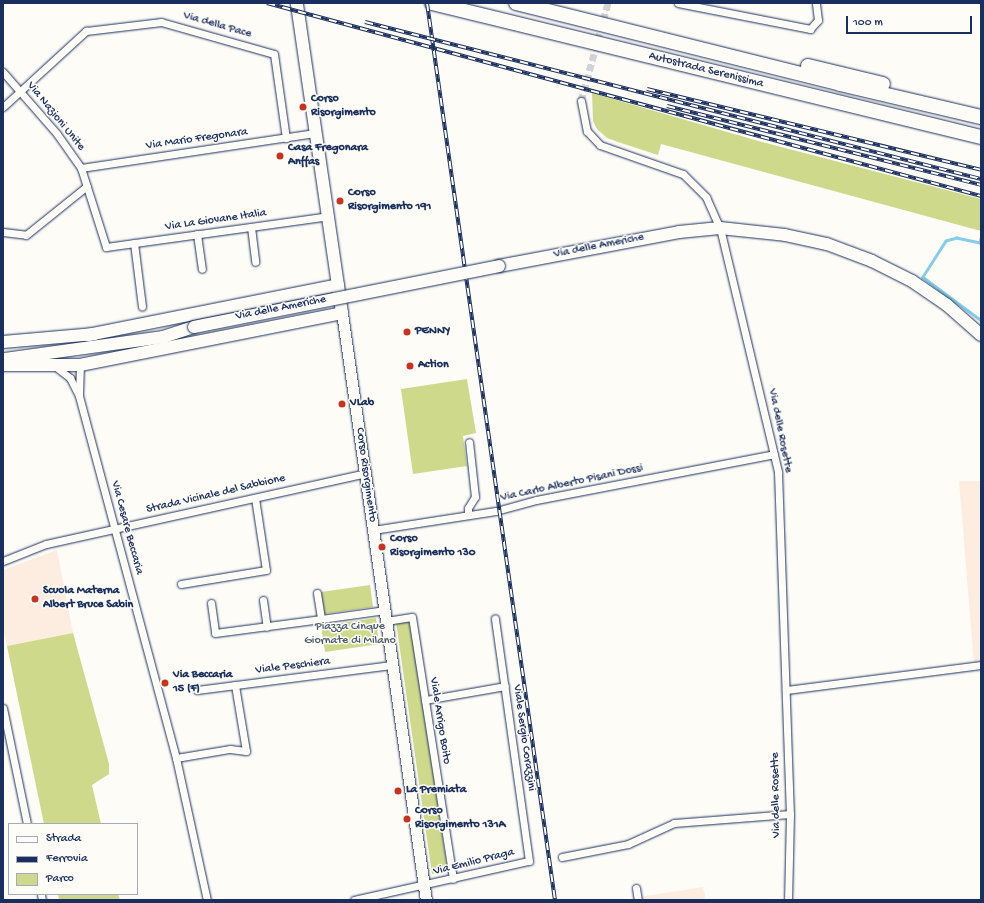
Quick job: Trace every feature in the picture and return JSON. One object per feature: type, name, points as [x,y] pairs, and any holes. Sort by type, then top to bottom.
[{"type":"highway","name":"Autostrada Serenissima","points":[[432,3],[981,137]]},
{"type":"highway","name":"Autostrada Serenissima","points":[[516,3],[629,30],[840,84],[981,116]]},
{"type":"highway","points":[[629,30],[679,35],[981,107]]},
{"type":"main road","name":"Corso Risorgimento","points":[[297,3],[426,900]]},
{"type":"main road","name":"Via delle Americhe","points":[[3,342],[194,326],[679,232],[720,228],[785,235],[827,244],[872,260],[912,281],[941,301],[981,335]]},
{"type":"main road","points":[[88,335],[338,285]]},
{"type":"main road","points":[[3,365],[80,365],[342,313]]},
{"type":"main road","name":"Via delle Americhe","points":[[3,359],[163,338],[194,326]]},
{"type":"main road","points":[[80,365],[89,353],[110,345]]},
{"type":"street","points":[[678,3],[810,29],[818,20],[816,3]]},
{"type":"street","name":"Via della Pace","points":[[3,107],[86,31],[161,22],[274,54],[286,138]]},
{"type":"street","name":"Via Nazioni Unite","points":[[3,72],[57,134],[81,168],[106,247]]},
{"type":"street","name":"Via delle Rosette","points":[[581,101],[587,131],[600,145],[683,174],[706,197],[720,228],[778,472],[779,557],[786,690],[790,814],[788,900]]},
{"type":"street","name":"Via Mario Fregonara","points":[[81,168],[316,133]]},
{"type":"street","points":[[3,232],[26,235],[87,186]]},
{"type":"street","name":"Via La Giovane Italia","points":[[106,247],[328,216]]},
{"type":"street","points":[[251,227],[255,262]]},
{"type":"street","points":[[197,234],[202,269]]},
{"type":"street","points":[[134,243],[142,306]]},
{"type":"street","name":"Via Cesare Beccaria","points":[[52,365],[62,369],[70,378],[79,396],[176,758],[207,900]]},
{"type":"street","name":"Via Cesare Beccaria","points":[[79,396],[80,365]]},
{"type":"street","points":[[468,442],[475,497],[468,508],[468,515]]},
{"type":"street","name":"Via Carlo Alberto Pisani Dossi","points":[[373,530],[468,515],[774,454]]},
{"type":"street","name":"Strada Vicinale del Sabbione","points":[[3,561],[46,544],[365,473]]},
{"type":"street","points":[[181,584],[266,570],[255,498]]},
{"type":"street","points":[[317,593],[321,619]]},
{"type":"street","points":[[263,600],[266,626]]},
{"type":"street","points":[[211,604],[215,633],[385,610]]},
{"type":"street","name":"Viale Arrigo Boito","points":[[386,622],[412,617],[453,879]]},
{"type":"street","name":"Viale Sergio Corazzini","points":[[495,618],[529,861]]},
{"type":"street","name":"Viale Peschiera","points":[[197,690],[393,665]]},
{"type":"street","points":[[786,690],[981,666]]},
{"type":"street","points":[[176,758],[230,749],[246,751],[235,685]]},
{"type":"street","points":[[425,700],[505,686]]},
{"type":"street","points":[[3,708],[27,823]]},
{"type":"street","points":[[562,857],[628,844],[674,823],[790,814]]},
{"type":"street","name":"Via Emilio Praga","points":[[354,900],[424,886],[529,861]]},
{"type":"street","points":[[636,888],[638,900]]},
{"type":"shaded area","points":[[959,481],[981,481],[981,663],[974,664]]},
{"type":"shaded area","name":"Scuola Materna Albert Bruce Sabin","points":[[57,550],[73,633],[7,646],[3,629],[3,570]]},
{"type":"shaded area","points":[[703,887],[706,900],[640,900],[639,897]]},
{"type":"green space","points":[[592,93],[762,142],[981,199],[981,231],[661,144],[658,155],[621,143],[607,138],[597,129],[593,121]]},
{"type":"green space","points":[[467,379],[476,433],[463,436],[467,466],[413,474],[401,389]]},
{"type":"green space","points":[[370,585],[373,607],[324,614],[321,592]]},
{"type":"green space","name":"Piazza Cinque Giornate di Milano","points":[[376,618],[379,644],[325,652],[321,626]]},
{"type":"green space","points":[[408,621],[411,623],[447,867],[442,872],[432,874],[396,622]]},
{"type":"green space","points":[[73,633],[109,764],[109,774],[92,785],[101,823],[44,823],[7,646]]},
{"type":"green space","points":[[58,895],[118,895],[120,900],[59,900]]},
{"type":"waterway","points":[[981,238],[980,243],[957,238],[946,241],[923,277],[981,320]]},
{"type":"tunnel","points":[[581,101],[608,3]]},
{"type":"railway","points":[[267,3],[981,196]]},
{"type":"railway","points":[[427,3],[555,900]]},
{"type":"railway","points":[[365,22],[981,179]]},
{"type":"railway","points":[[647,89],[981,170]]},
{"type":"railway","points":[[667,106],[981,185]]},
{"type":"place","name":"Corso Risorgimento","points":[[303,107]]},
{"type":"place","name":"Casa Fregonara Anffas","points":[[280,156]]},
{"type":"place","name":"Corso Risorgimento 191","points":[[340,201]]},
{"type":"place","name":"PENNY","points":[[407,332]]},
{"type":"place","name":"Action","points":[[410,366]]},
{"type":"place","name":"VLab","points":[[342,404]]},
{"type":"place","name":"Corso Risorgimento 130","points":[[382,547]]},
{"type":"place","name":"Scuola Materna Albert Bruce Sabin","points":[[35,599]]},
{"type":"place","name":"Via Beccaria 15 (F)","points":[[165,683]]},
{"type":"place","name":"La Premiata","points":[[398,791]]},
{"type":"place","name":"Corso Risorgimento 131A","points":[[407,819]]}]
